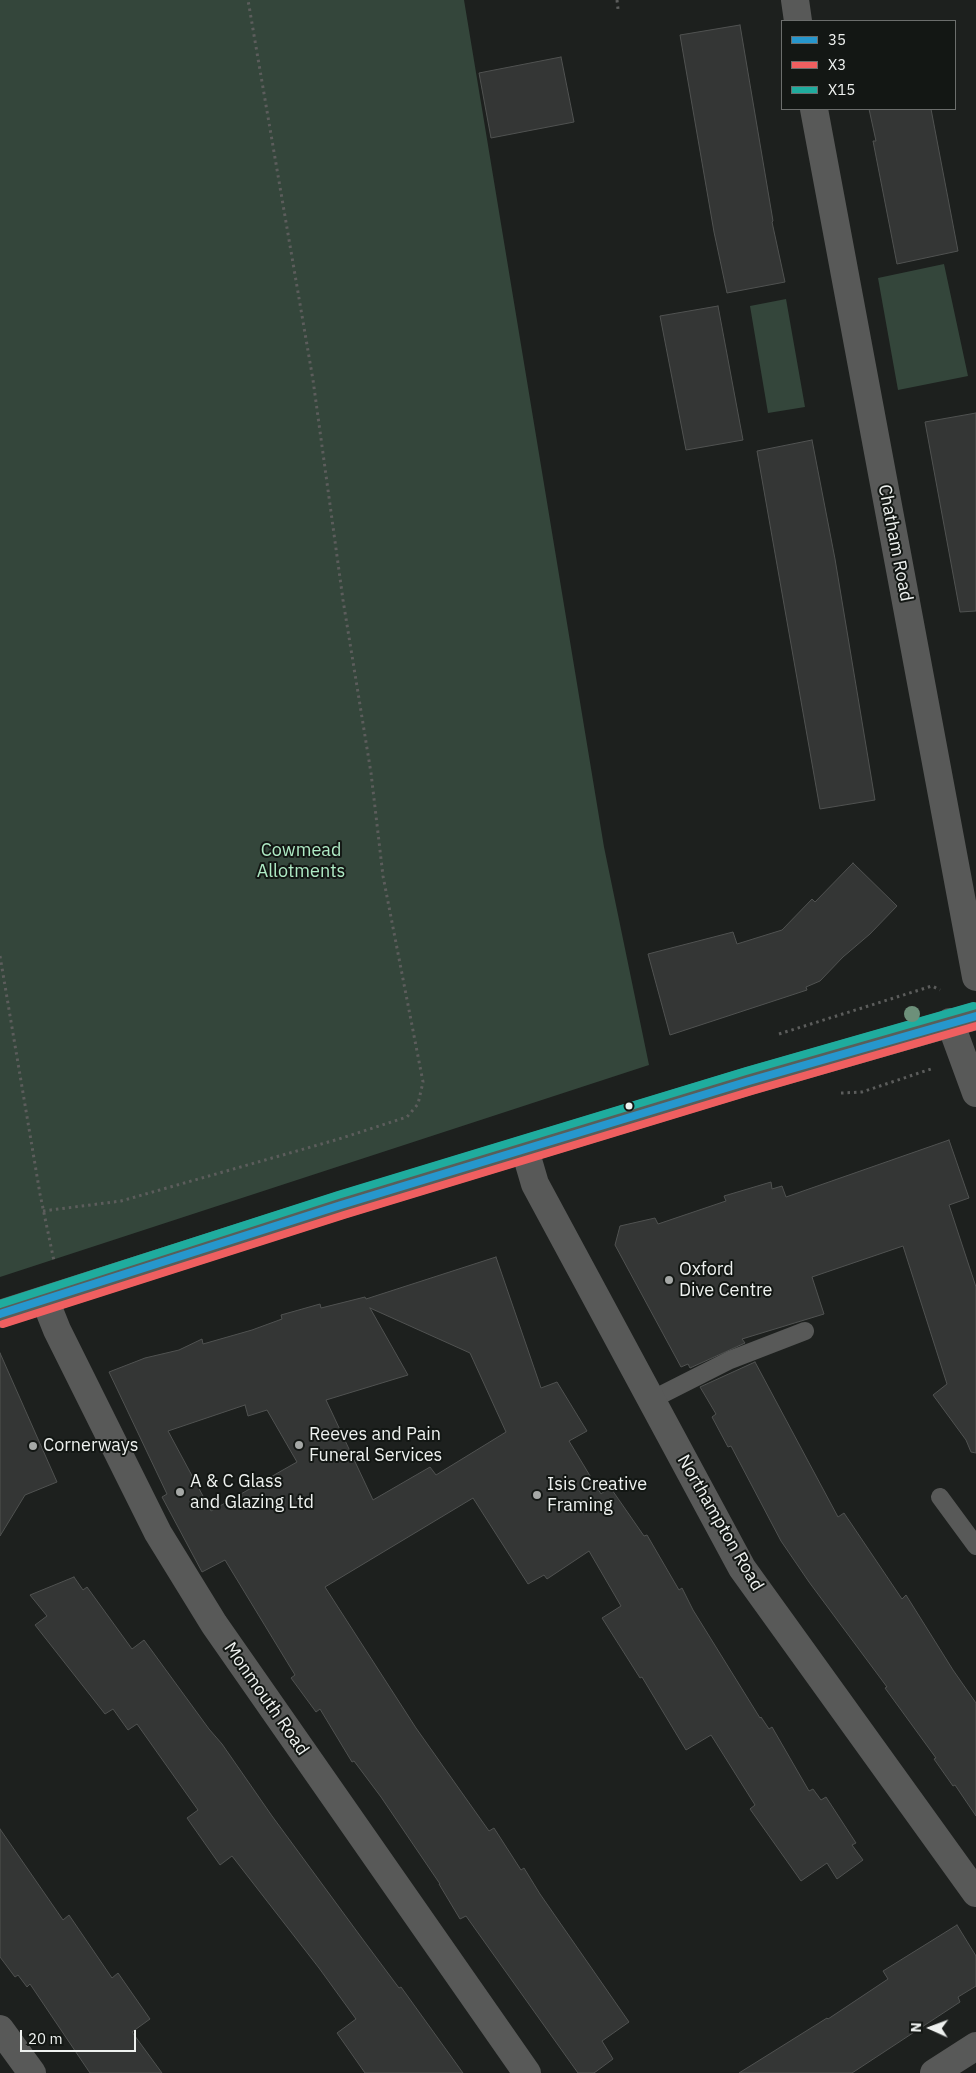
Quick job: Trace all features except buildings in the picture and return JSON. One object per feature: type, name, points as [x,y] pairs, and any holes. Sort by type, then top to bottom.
[{"type":"main road","points":[[0,1314],[326,1210],[740,1084],[976,1016]]},
{"type":"street","points":[[795,0],[798,20]]},
{"type":"street","name":"Chatham Road","points":[[814,110],[976,977]]},
{"type":"street","points":[[950,1022],[976,1093]]},
{"type":"street","name":"Northampton Road","points":[[525,1150],[534,1184],[742,1568],[976,1893]]},
{"type":"street","name":"Monmouth Road","points":[[45,1300],[57,1330],[158,1533],[214,1624],[527,2073]]},
{"type":"street","points":[[0,2029],[32,2073]]},
{"type":"street","points":[[934,2073],[976,2046]]},
{"type":"lane","points":[[651,1400],[730,1360],[805,1332]]},
{"type":"lane","points":[[940,1497],[976,1546]]},
{"type":"path","points":[[43,1211],[122,1201],[339,1139],[407,1117],[418,1104],[424,1082],[383,876],[372,774],[342,600],[313,380],[248,0]]},
{"type":"path","points":[[617,0],[618,9]]},
{"type":"path","points":[[0,956],[48,1236]]},
{"type":"path","points":[[773,1036],[932,986]]},
{"type":"path","points":[[862,1092],[933,1068]]},
{"type":"green space","name":"Cowmead Allotments","points":[[0,0],[464,0],[604,847],[649,1065],[0,1277]]},
{"type":"green space","points":[[944,264],[968,376],[898,390],[878,278]]},
{"type":"green space","points":[[786,299],[805,407],[768,413],[750,306]]},
{"type":"transit line","name":"X15","points":[[0,1304],[338,1195],[746,1071],[973,1006]]},
{"type":"transit line","name":"35","points":[[0,1314],[341,1205],[749,1081],[976,1016]]},
{"type":"transit line","name":"X3","points":[[3,1324],[344,1215],[752,1091],[976,1026]]},
{"type":"place","name":"Oxford Dive Centre","points":[[669,1280]]},
{"type":"place","name":"Reeves and Pain Funeral Services","points":[[299,1445]]},
{"type":"place","name":"Cornerways","points":[[33,1446]]},
{"type":"place","name":"A & C Glass and Glazing Ltd","points":[[180,1492]]},
{"type":"place","name":"Isis Creative Framing","points":[[537,1495]]}]
